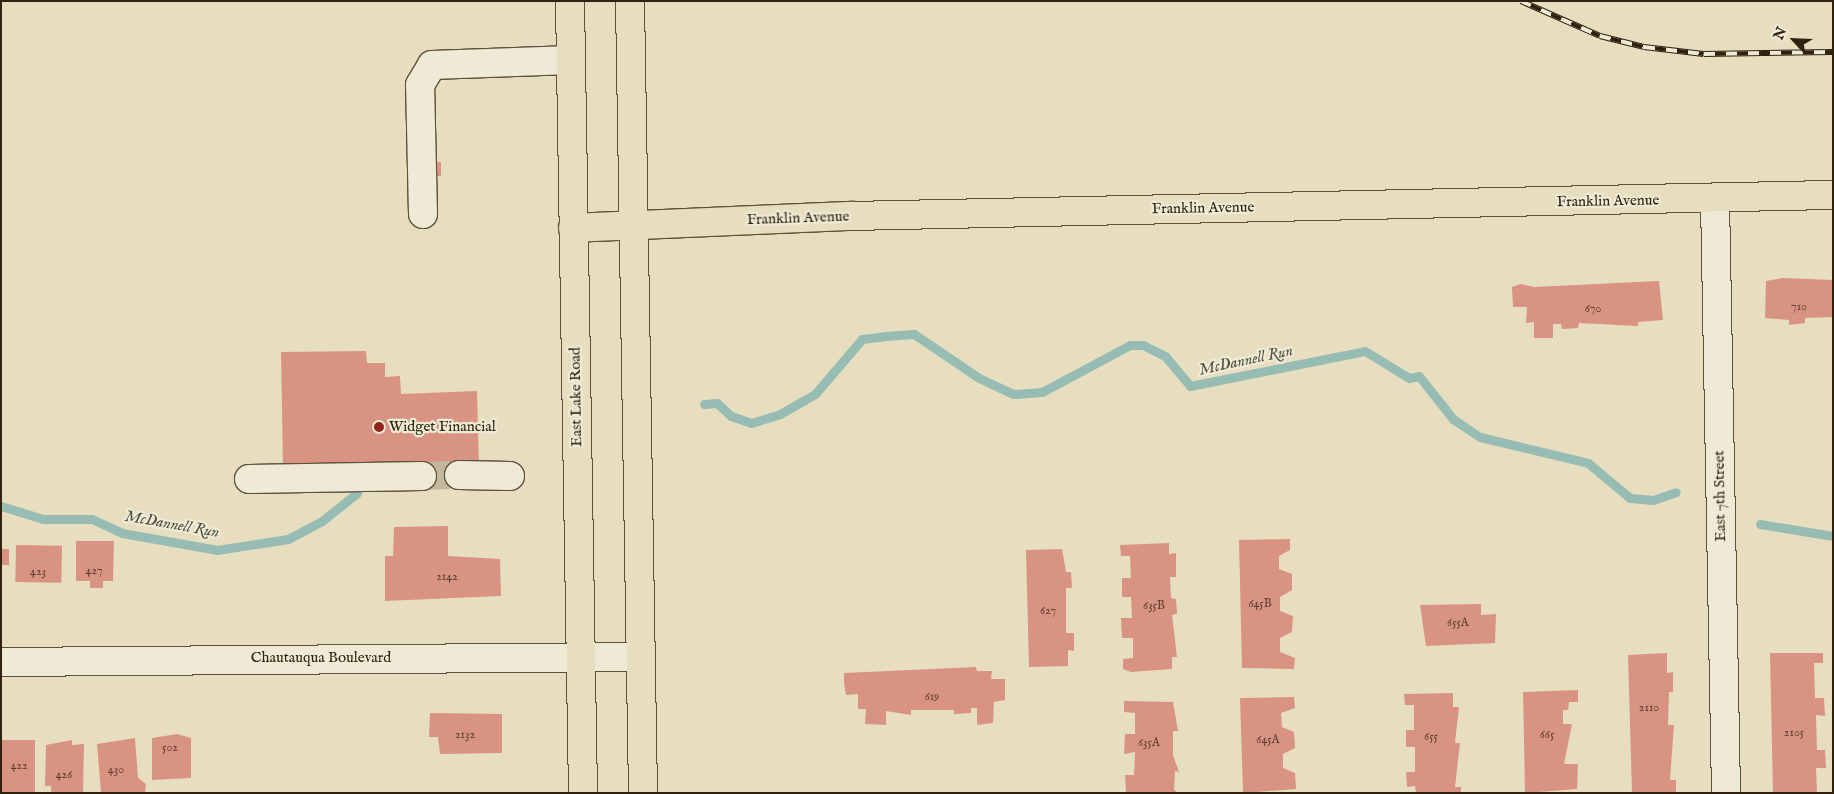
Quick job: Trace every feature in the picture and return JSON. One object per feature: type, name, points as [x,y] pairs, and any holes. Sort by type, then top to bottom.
[{"type":"main road","name":"East Lake Road","points":[[570,1],[583,793]]},
{"type":"main road","points":[[630,1],[643,793]]},
{"type":"main road","name":"Franklin Avenue","points":[[574,228],[851,216],[1833,195]]},
{"type":"street","points":[[422,214],[420,85],[432,65],[571,60]]},
{"type":"street","name":"East 7th Street","points":[[1715,199],[1726,793]]},
{"type":"street","points":[[458,475],[510,476]]},
{"type":"street","points":[[249,479],[422,476]]},
{"type":"street","name":"Chautauqua Boulevard","points":[[1,662],[640,657]]},
{"type":"building","points":[[431,162],[441,162],[441,176],[431,176]]},
{"type":"building","points":[[1783,278],[1833,280],[1833,317],[1805,318],[1805,323],[1789,325],[1789,320],[1765,318],[1766,281]]},
{"type":"building","points":[[1659,281],[1663,320],[1638,322],[1638,326],[1579,323],[1578,328],[1562,329],[1561,324],[1553,324],[1553,338],[1534,338],[1534,322],[1526,323],[1527,307],[1513,307],[1512,287],[1521,284],[1534,287]]},
{"type":"building","points":[[366,351],[367,363],[385,363],[385,377],[400,376],[401,394],[477,391],[479,465],[459,484],[423,485],[283,468],[281,352]]},
{"type":"building","points":[[448,526],[448,556],[500,559],[501,596],[385,601],[385,556],[393,556],[394,527]]},
{"type":"building","points":[[1290,539],[1290,550],[1279,556],[1279,569],[1292,574],[1292,590],[1280,597],[1280,611],[1293,616],[1292,632],[1280,638],[1280,652],[1295,658],[1294,669],[1242,668],[1239,540]]},
{"type":"building","points":[[76,541],[114,541],[113,581],[103,581],[103,588],[90,588],[90,581],[76,581]]},
{"type":"building","points":[[1169,543],[1169,554],[1176,553],[1176,577],[1170,577],[1171,598],[1176,599],[1177,614],[1172,615],[1177,657],[1172,657],[1172,669],[1131,672],[1123,669],[1123,659],[1133,658],[1133,638],[1122,638],[1121,618],[1132,618],[1131,597],[1122,597],[1122,578],[1131,578],[1130,556],[1121,556],[1120,545]]},
{"type":"building","points":[[16,545],[62,546],[61,583],[15,582]]},
{"type":"building","points":[[1,549],[9,549],[9,565],[1,565]]},
{"type":"building","points":[[1062,549],[1066,572],[1071,572],[1072,588],[1066,588],[1066,633],[1074,633],[1074,651],[1068,650],[1068,666],[1029,667],[1026,550]]},
{"type":"building","points":[[1481,604],[1481,615],[1496,614],[1495,643],[1426,646],[1420,605]]},
{"type":"building","points":[[1667,653],[1667,673],[1673,672],[1673,692],[1669,692],[1668,725],[1674,725],[1670,780],[1676,780],[1676,793],[1632,793],[1628,655]]},
{"type":"building","points":[[1770,653],[1823,653],[1823,663],[1814,663],[1815,698],[1824,698],[1825,716],[1816,715],[1817,750],[1825,750],[1826,768],[1816,768],[1817,793],[1773,793]]},
{"type":"building","points":[[976,667],[977,671],[992,671],[991,679],[1005,679],[1005,700],[994,702],[993,723],[977,725],[977,708],[971,708],[971,713],[954,714],[954,710],[911,710],[911,715],[886,711],[886,725],[865,724],[866,709],[858,709],[858,694],[846,695],[844,673]]},
{"type":"building","points":[[1578,690],[1578,702],[1569,702],[1568,710],[1563,710],[1563,724],[1572,724],[1564,764],[1578,764],[1577,789],[1525,793],[1523,692]]},
{"type":"building","points":[[1453,693],[1453,707],[1459,707],[1455,743],[1460,743],[1455,787],[1461,787],[1461,793],[1416,793],[1415,786],[1407,787],[1406,772],[1415,772],[1415,747],[1406,747],[1406,730],[1414,730],[1414,705],[1405,705],[1404,694]]},
{"type":"building","points":[[1294,697],[1295,708],[1281,713],[1282,727],[1294,732],[1295,748],[1283,754],[1283,768],[1295,773],[1296,789],[1243,793],[1240,698]]},
{"type":"building","points":[[1124,701],[1173,702],[1178,731],[1173,731],[1173,755],[1179,772],[1175,771],[1174,790],[1179,793],[1126,793],[1125,775],[1134,775],[1135,752],[1124,754],[1125,734],[1135,734],[1135,713],[1124,712]]},
{"type":"building","points":[[430,713],[502,714],[502,753],[440,754],[438,737],[429,737]]},
{"type":"building","points":[[177,734],[191,738],[191,778],[152,780],[152,738]]},
{"type":"building","points":[[135,738],[138,778],[146,784],[145,793],[101,793],[97,744]]},
{"type":"building","points":[[1,740],[35,740],[35,793],[1,793]]},
{"type":"building","points":[[72,740],[72,745],[84,744],[83,793],[51,793],[51,786],[45,786],[46,745]]},
{"type":"waterway","name":"McDannell Run","points":[[704,404],[717,403],[731,416],[751,423],[780,414],[815,394],[862,339],[885,336],[914,334],[979,378],[1014,394],[1042,392],[1130,345],[1143,345],[1165,356],[1190,386],[1365,351],[1409,378],[1419,376],[1453,419],[1480,437],[1588,463],[1630,498],[1653,500],[1676,492]]},
{"type":"waterway","name":"McDannell Run","points":[[1,506],[43,519],[92,519],[122,533],[217,550],[288,539],[322,521],[357,493]]},
{"type":"waterway","name":"McDannell Run","points":[[1760,524],[1833,536]]},
{"type":"tunnel","points":[[422,476],[459,475]]},
{"type":"railway","points":[[1521,1],[1600,36],[1644,47],[1704,54],[1833,52]]},
{"type":"place","name":"Widget Financial","points":[[379,427]]}]
